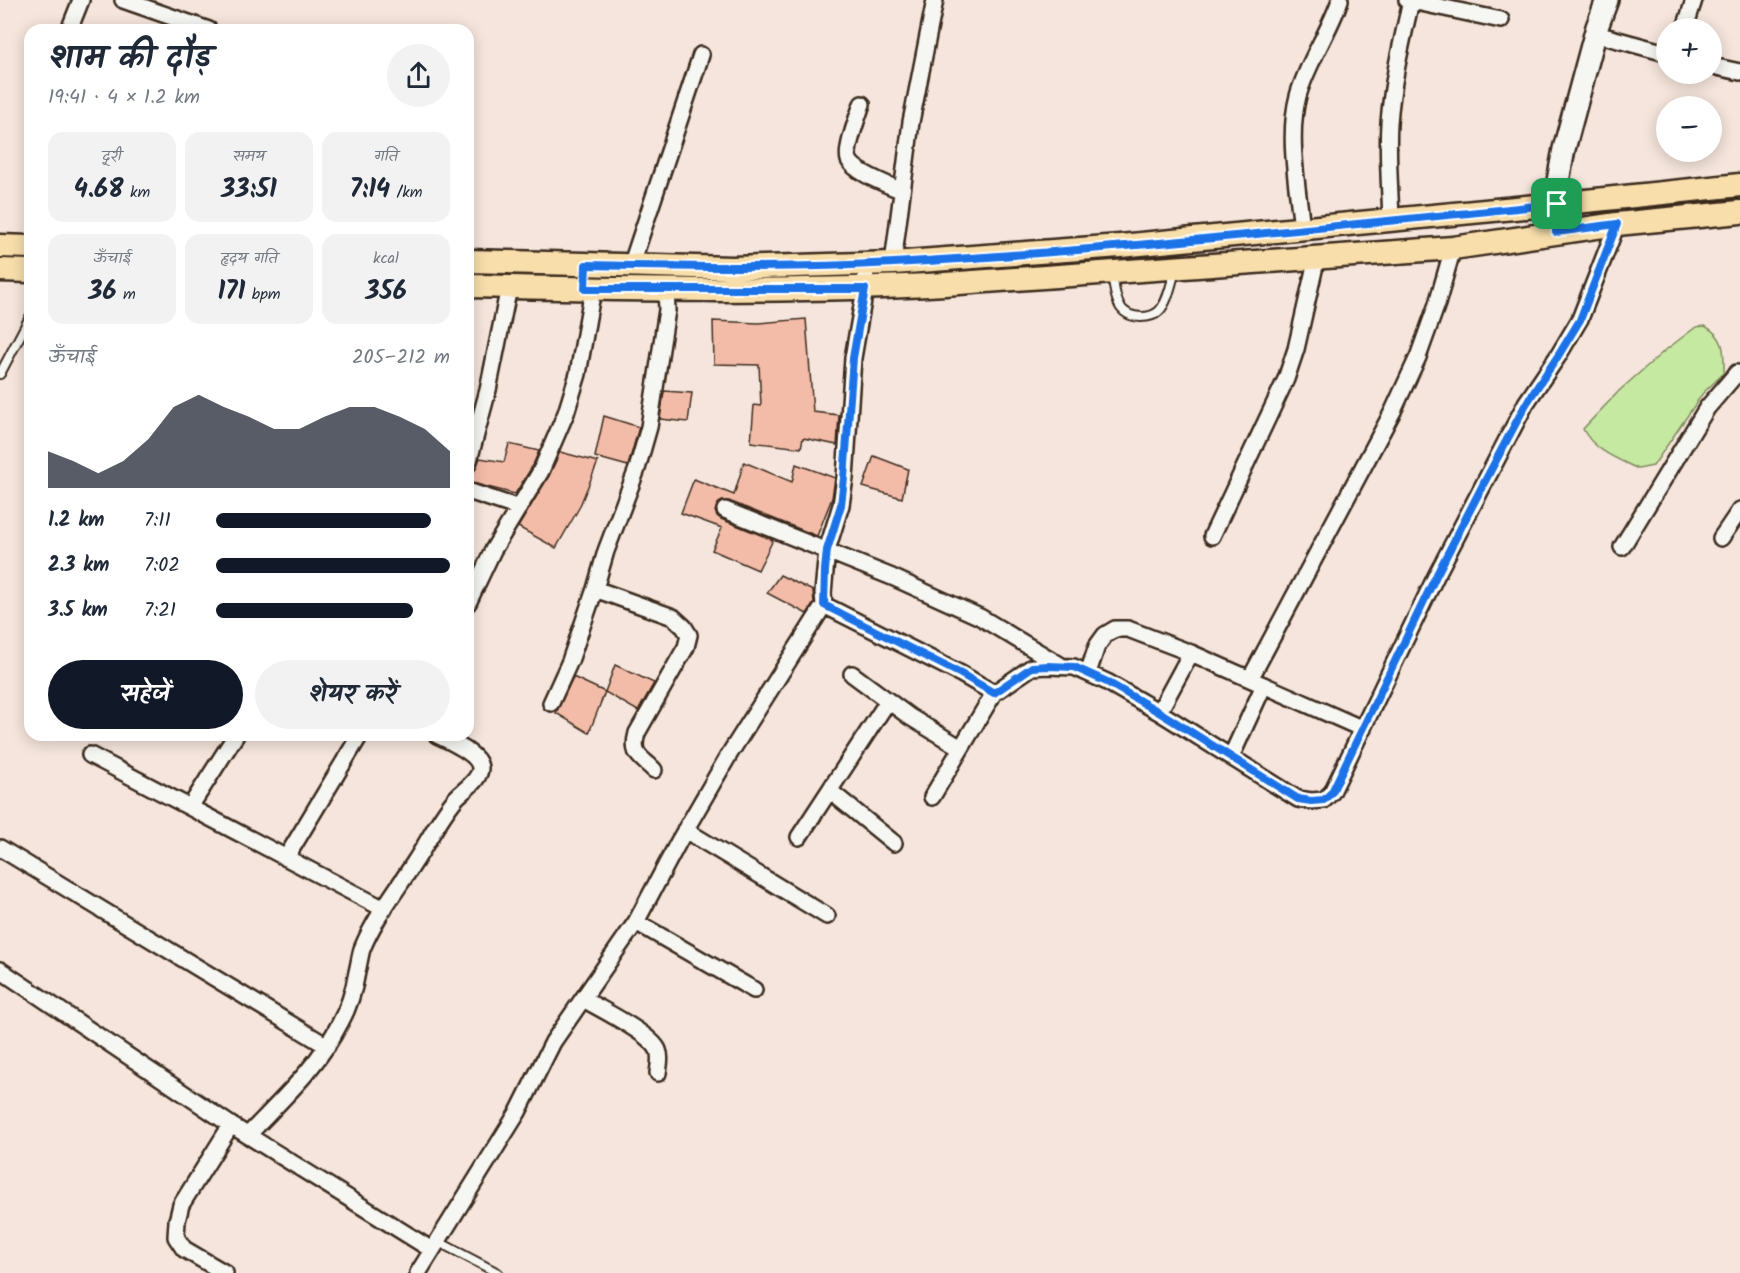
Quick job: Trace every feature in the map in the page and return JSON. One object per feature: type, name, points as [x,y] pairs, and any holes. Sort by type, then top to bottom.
[{"type":"main road","points":[[474,261],[732,268],[893,263],[1103,248],[1740,184]]},
{"type":"main road","points":[[474,286],[589,289],[865,289],[1453,248],[1617,224],[1740,212]]},
{"type":"main road","points":[[0,246],[24,247]]},
{"type":"main road","points":[[0,270],[24,271]]},
{"type":"street","points":[[71,24],[81,0]]},
{"type":"street","points":[[123,0],[182,24]]},
{"type":"street","points":[[893,263],[911,122],[935,0]]},
{"type":"street","points":[[1302,229],[1294,151],[1294,118],[1298,97],[1308,68],[1326,36],[1340,0]]},
{"type":"street","points":[[1391,220],[1389,121],[1409,0],[1501,20]]},
{"type":"street","points":[[1556,232],[1558,181],[1564,149],[1607,0]]},
{"type":"street","points":[[1688,18],[1694,0]]},
{"type":"street","points":[[1596,34],[1656,50]]},
{"type":"street","points":[[631,266],[701,55]]},
{"type":"street","points":[[1722,68],[1740,72]]},
{"type":"street","points":[[862,104],[849,150],[849,159],[857,169],[902,191]]},
{"type":"street","points":[[932,797],[994,693],[1032,667],[1074,667],[1107,682],[1159,712],[1298,799],[1324,800],[1332,792],[1436,576],[1521,413],[1580,320],[1617,224]]},
{"type":"street","points":[[1103,248],[1109,272]]},
{"type":"street","points":[[1231,758],[1257,682],[1418,357],[1437,304],[1453,248]]},
{"type":"street","points":[[1212,536],[1286,379],[1296,349],[1317,257]]},
{"type":"street","points":[[418,1273],[518,1112],[553,1042],[636,922],[685,830],[730,753],[824,605],[827,550],[841,505],[853,358],[865,289],[866,264]]},
{"type":"street","points":[[474,590],[493,550],[541,471],[566,413],[578,374],[589,289],[586,265]]},
{"type":"street","points":[[474,442],[488,390],[509,287]]},
{"type":"street","points":[[551,703],[570,661],[606,551],[637,469],[649,427],[667,310],[666,289]]},
{"type":"street","points":[[1622,547],[1707,408],[1739,373]]},
{"type":"street","points":[[474,493],[519,508]]},
{"type":"street","points":[[725,510],[892,577],[980,617],[1062,667]]},
{"type":"street","points":[[1721,538],[1740,510]]},
{"type":"street","points":[[595,589],[673,617],[689,635],[686,647],[637,733],[633,745],[636,752],[654,771]]},
{"type":"street","points":[[824,605],[994,693]]},
{"type":"street","points":[[1088,674],[1097,646],[1105,635],[1115,629],[1128,629],[1191,653],[1363,729]]},
{"type":"street","points":[[1159,712],[1191,653]]},
{"type":"street","points":[[852,674],[910,717],[961,748]]},
{"type":"street","points":[[799,837],[888,701]]},
{"type":"street","points":[[190,807],[232,741]]},
{"type":"street","points":[[286,858],[356,741]]},
{"type":"street","points":[[248,1135],[301,1080],[327,1046],[351,1000],[362,950],[376,922],[443,814],[478,777],[480,768],[477,760],[448,741]]},
{"type":"street","points":[[90,755],[384,909]]},
{"type":"street","points":[[830,791],[894,843]]},
{"type":"street","points":[[685,830],[827,916]]},
{"type":"street","points":[[0,848],[327,1046]]},
{"type":"street","points":[[636,922],[754,990]]},
{"type":"street","points":[[0,970],[231,1125],[435,1246]]},
{"type":"street","points":[[583,999],[644,1035],[657,1047],[660,1057],[658,1073]]},
{"type":"street","points":[[225,1273],[184,1249],[176,1237],[181,1205],[231,1125]]},
{"type":"lane","points":[[1109,272],[1119,307],[1126,313],[1137,317],[1150,316],[1158,311],[1165,302],[1176,267]]},
{"type":"lane","points":[[0,374],[24,328]]},
{"type":"lane","points":[[435,1246],[498,1273]]},
{"type":"green space","points":[[1705,326],[1720,340],[1724,352],[1724,373],[1703,393],[1653,466],[1638,469],[1593,443],[1583,429],[1620,390],[1663,352],[1696,327]]},
{"type":"building","points":[[806,319],[813,412],[839,415],[837,445],[803,438],[801,448],[751,442],[754,405],[761,406],[759,365],[714,364],[713,321],[758,323]]},
{"type":"building","points":[[664,391],[692,393],[688,422],[660,419]]},
{"type":"building","points":[[604,416],[639,427],[628,466],[595,457]]},
{"type":"building","points":[[509,444],[539,451],[515,494],[474,484],[474,470],[480,458],[504,462]]},
{"type":"building","points":[[560,452],[598,462],[579,508],[556,548],[518,527],[549,476]]},
{"type":"building","points":[[874,456],[908,469],[902,498],[863,487]]},
{"type":"building","points":[[744,462],[792,482],[796,464],[835,478],[832,498],[817,536],[729,501],[719,503],[715,511],[721,519],[773,540],[758,570],[712,550],[722,528],[681,513],[694,479],[734,495]]},
{"type":"building","points":[[780,575],[813,591],[814,603],[807,614],[767,593]]},
{"type":"building","points":[[615,665],[654,683],[638,711],[605,692]]},
{"type":"building","points":[[573,677],[605,692],[589,733],[556,713]]},
{"type":"route","points":[[1557,204],[1556,232],[1617,224],[1580,320],[1526,404],[1436,576],[1332,792],[1324,800],[1298,799],[1159,712],[1107,682],[1074,667],[1032,667],[994,693],[824,605],[827,550],[841,505],[853,358],[865,289],[585,289],[586,265],[732,268],[893,263],[1103,248],[1557,204]]}]
